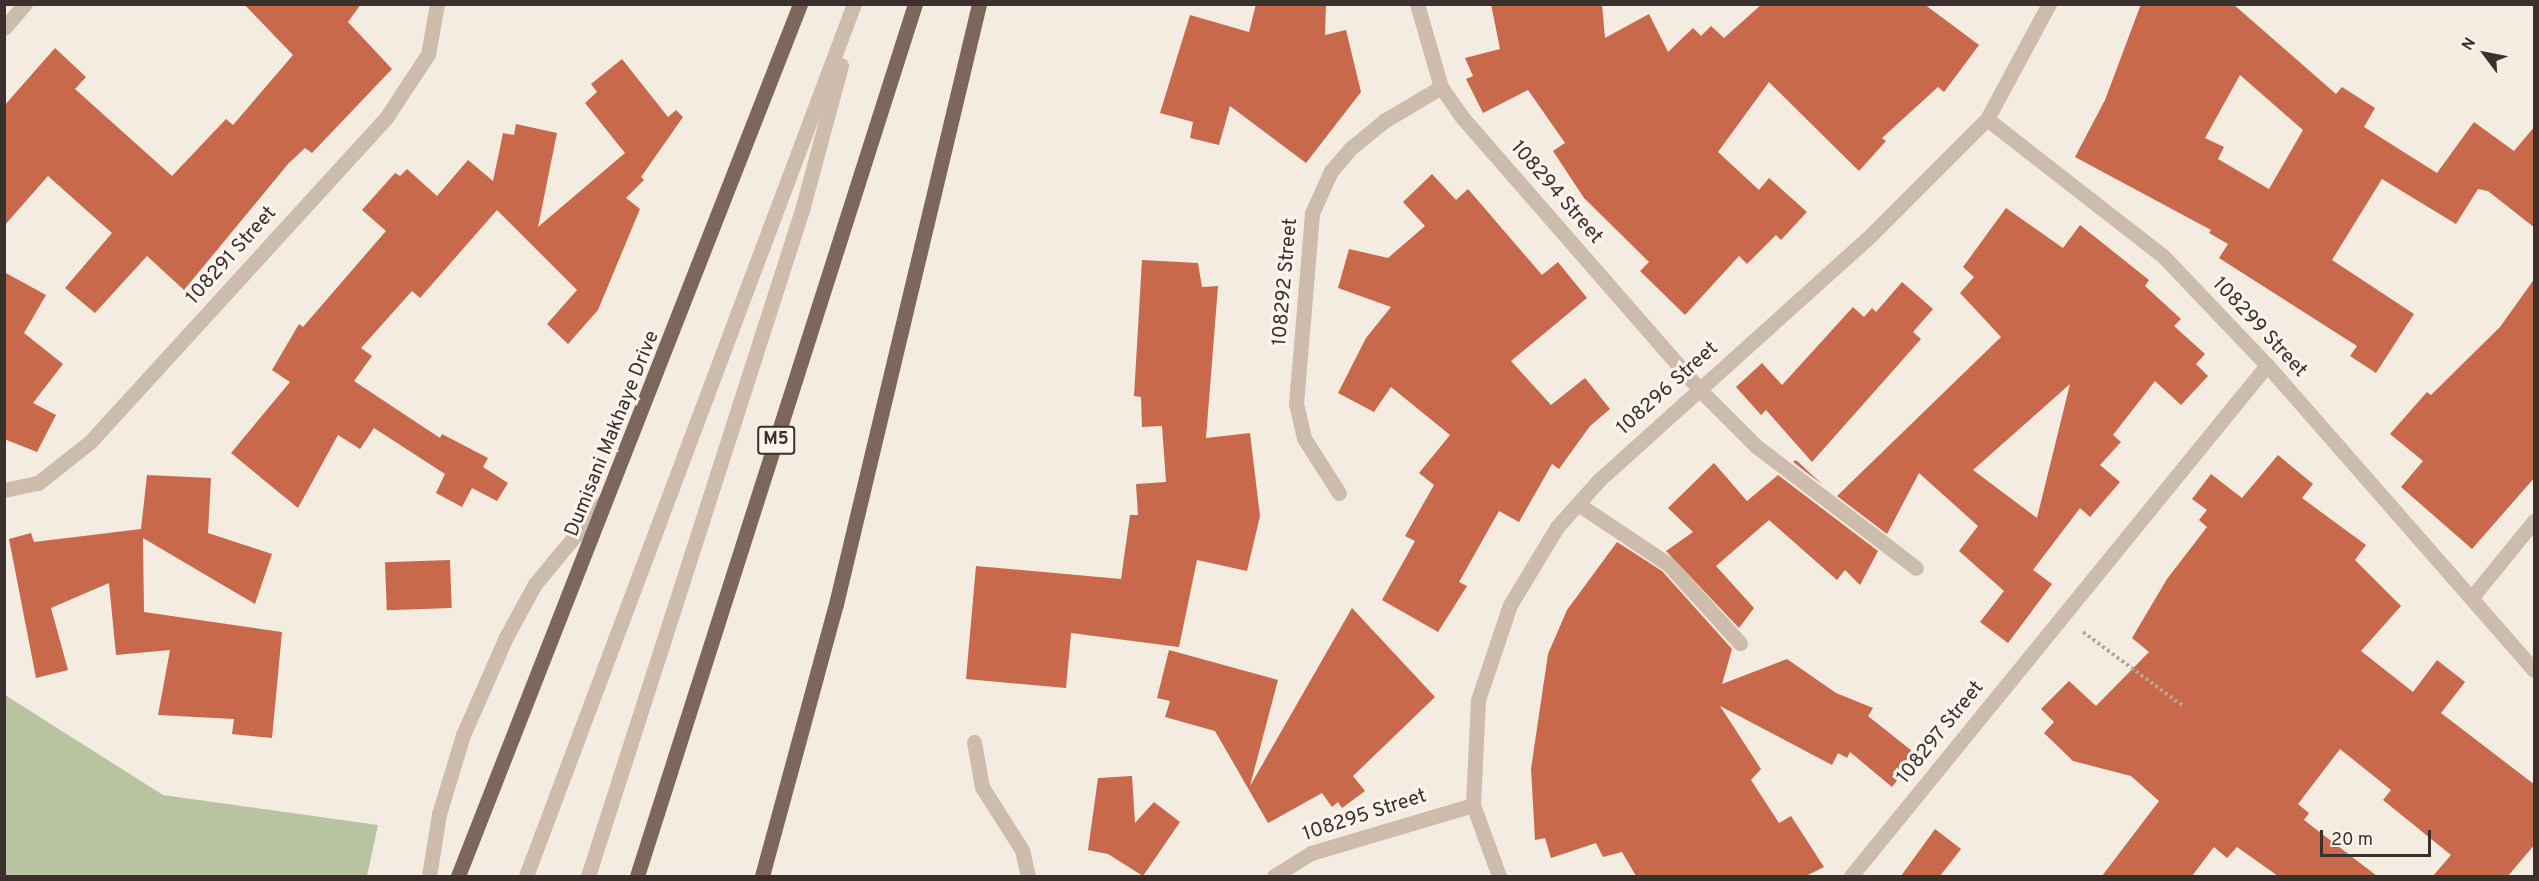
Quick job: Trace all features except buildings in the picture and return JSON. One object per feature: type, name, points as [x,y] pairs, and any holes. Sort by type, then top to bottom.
[{"type":"main road","name":"Dumisani Makhaye Drive","points":[[458,876],[615,488],[800,4]]},
{"type":"main road","name":"M5","points":[[637,876],[915,4]]},
{"type":"main road","points":[[762,876],[836,604],[979,4]]},
{"type":"street","points":[[4,28],[25,4]]},
{"type":"street","name":"108291 Street","points":[[4,490],[38,483],[90,442],[386,118],[428,54],[437,4]]},
{"type":"street","points":[[526,876],[856,4]]},
{"type":"street","points":[[588,876],[802,210],[856,4]]},
{"type":"street","name":"108294 Street","points":[[1417,4],[1441,87],[1699,389],[1756,446],[1916,568]]},
{"type":"street","name":"108296 Street","points":[[1500,876],[1473,805],[1478,700],[1510,605],[1557,527],[1578,504],[1699,389],[1867,239],[1987,119],[2049,4]]},
{"type":"street","name":"108292 Street","points":[[1339,493],[1304,438],[1296,404],[1312,213],[1331,171],[1352,148],[1384,121],[1441,87]]},
{"type":"street","name":"108299 Street","points":[[1987,119],[2164,257],[2267,365],[2535,670]]},
{"type":"street","name":"108297 Street","points":[[1851,876],[2267,365]]},
{"type":"street","points":[[429,876],[439,814],[463,735],[506,637],[535,584],[615,488]]},
{"type":"street","points":[[1578,504],[1668,564],[1740,643]]},
{"type":"street","points":[[2472,597],[2535,521]]},
{"type":"street","points":[[974,742],[982,787],[1022,850],[1028,876]]},
{"type":"street","name":"108295 Street","points":[[1275,876],[1311,853],[1473,805]]},
{"type":"path","points":[[2063,617],[2183,706]]},
{"type":"green space","points":[[5,695],[163,795],[378,825],[367,876],[5,876]]}]
